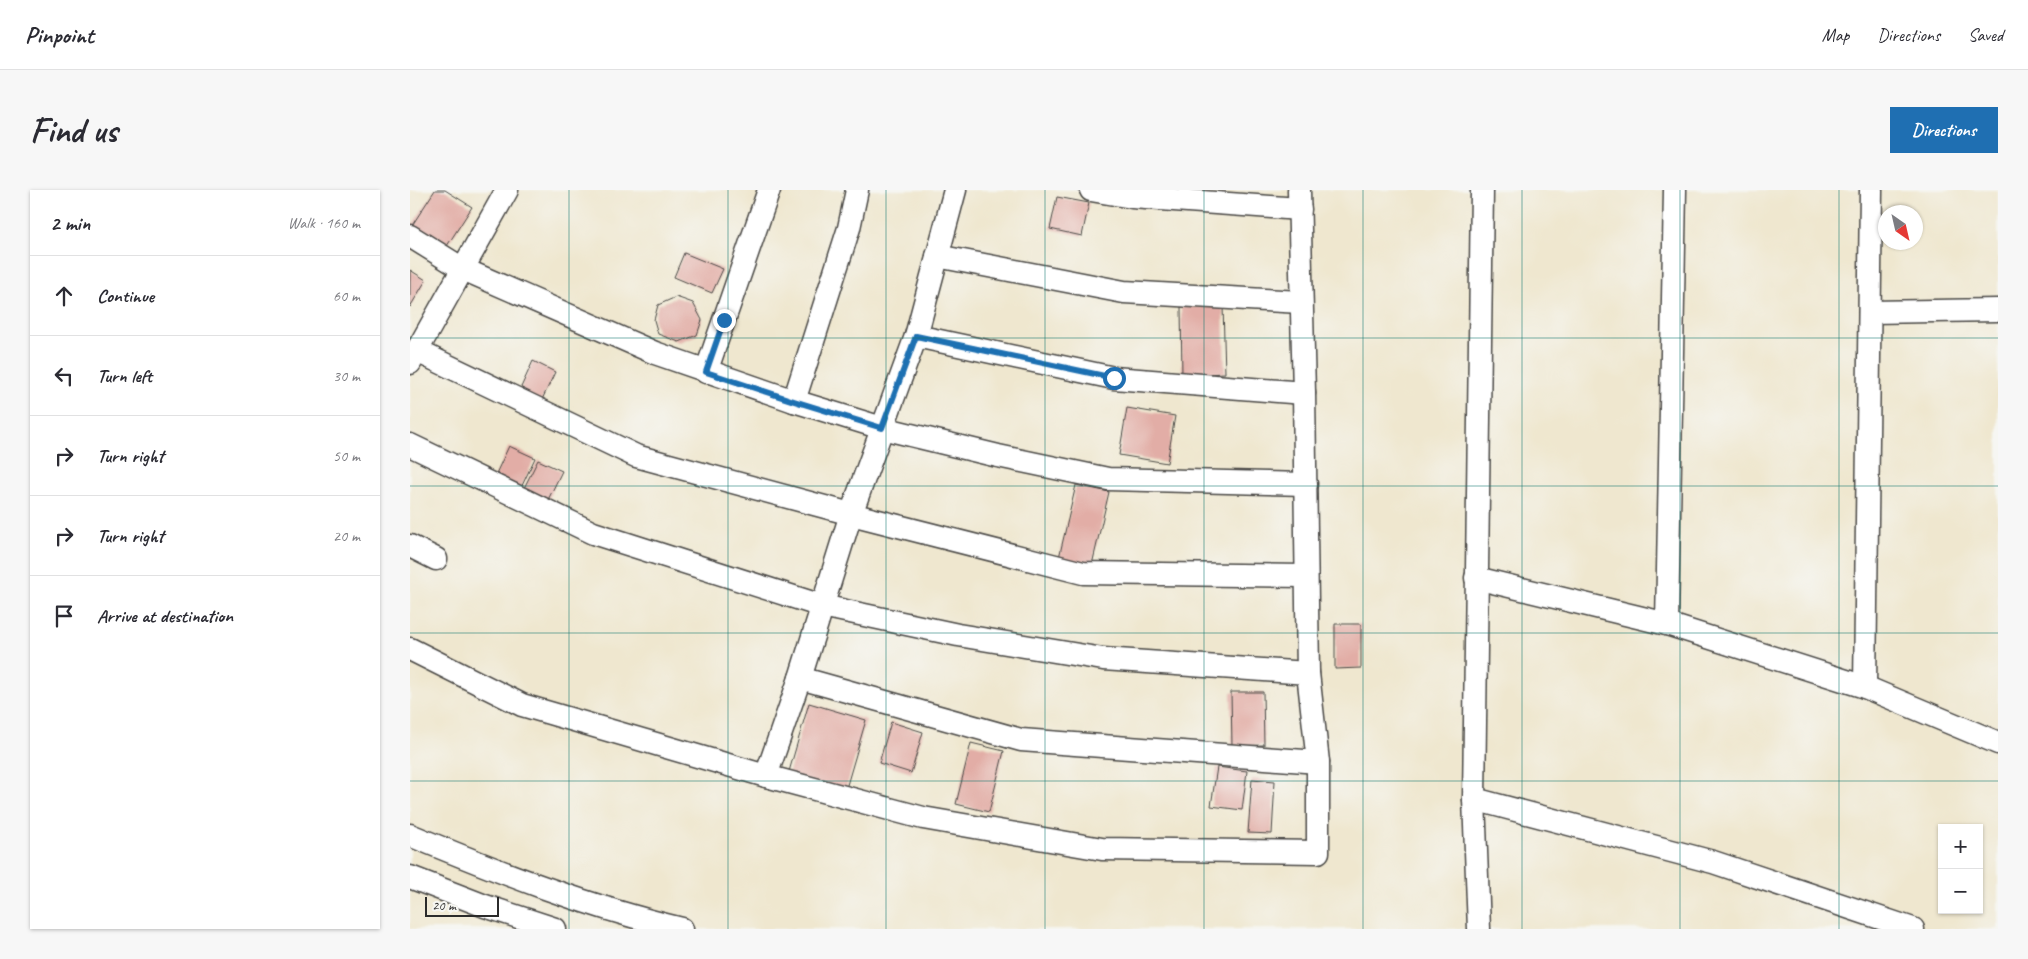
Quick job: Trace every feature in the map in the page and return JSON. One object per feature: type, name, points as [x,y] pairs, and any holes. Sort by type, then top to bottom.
[{"type":"street","points":[[507,190],[414,357],[636,456],[851,514],[1083,573],[1306,576]]},
{"type":"street","points":[[706,372],[769,190]]},
{"type":"street","points":[[794,401],[849,228],[857,190]]},
{"type":"street","points":[[766,776],[800,678],[851,514],[916,336],[955,190]]},
{"type":"street","points":[[410,650],[522,705],[766,776],[923,818],[1102,849],[1318,852],[1318,762],[1308,673],[1300,199],[1132,197],[1091,190]]},
{"type":"street","points":[[1479,929],[1474,799],[1482,190]]},
{"type":"street","points":[[1667,624],[1675,190]]},
{"type":"street","points":[[1865,687],[1871,190]]},
{"type":"street","points":[[410,236],[463,269],[656,353],[706,372],[882,428],[998,456],[1108,479],[1306,484]]},
{"type":"street","points":[[938,256],[1124,292],[1301,302]]},
{"type":"street","points":[[1870,312],[1998,310]]},
{"type":"street","points":[[916,336],[1114,378],[1304,392]]},
{"type":"street","points":[[410,445],[593,533],[822,606],[958,635],[1103,659],[1308,673]]},
{"type":"street","points":[[410,546],[436,559]]},
{"type":"street","points":[[1476,578],[1667,624],[1865,687],[1998,743]]},
{"type":"street","points":[[800,678],[1021,740],[1318,762]]},
{"type":"street","points":[[1474,799],[1713,862],[1913,929]]},
{"type":"street","points":[[410,835],[503,874],[633,923],[682,929]]},
{"type":"street","points":[[410,877],[485,906],[555,929]]},
{"type":"building","points":[[435,190],[445,190],[472,207],[445,249],[411,227]]},
{"type":"building","points":[[1057,197],[1089,203],[1082,236],[1050,229]]},
{"type":"building","points":[[684,253],[723,269],[712,293],[674,277]]},
{"type":"building","points":[[410,270],[426,280],[410,307]]},
{"type":"building","points":[[676,297],[693,303],[702,320],[697,335],[679,342],[658,334],[654,320],[658,305]]},
{"type":"building","points":[[1223,306],[1225,373],[1182,375],[1181,307]]},
{"type":"building","points":[[533,361],[555,372],[539,406],[517,396]]},
{"type":"building","points":[[1127,408],[1175,416],[1167,463],[1119,455]]},
{"type":"building","points":[[509,446],[535,458],[519,492],[493,480]]},
{"type":"building","points":[[538,460],[562,471],[546,504],[522,492]]},
{"type":"building","points":[[1076,485],[1109,492],[1091,569],[1058,562]]},
{"type":"building","points":[[1335,624],[1361,624],[1361,668],[1335,669]]},
{"type":"building","points":[[1231,692],[1263,692],[1264,745],[1232,746]]},
{"type":"building","points":[[809,703],[866,720],[845,792],[788,775]]},
{"type":"building","points":[[891,722],[923,732],[911,773],[879,763]]},
{"type":"building","points":[[971,743],[1004,751],[989,812],[956,804]]},
{"type":"building","points":[[1217,767],[1247,771],[1242,810],[1211,806]]},
{"type":"building","points":[[1252,779],[1275,781],[1272,834],[1248,833]]},
{"type":"route","points":[[724,320],[706,372],[882,428],[916,336],[1114,378]]}]
